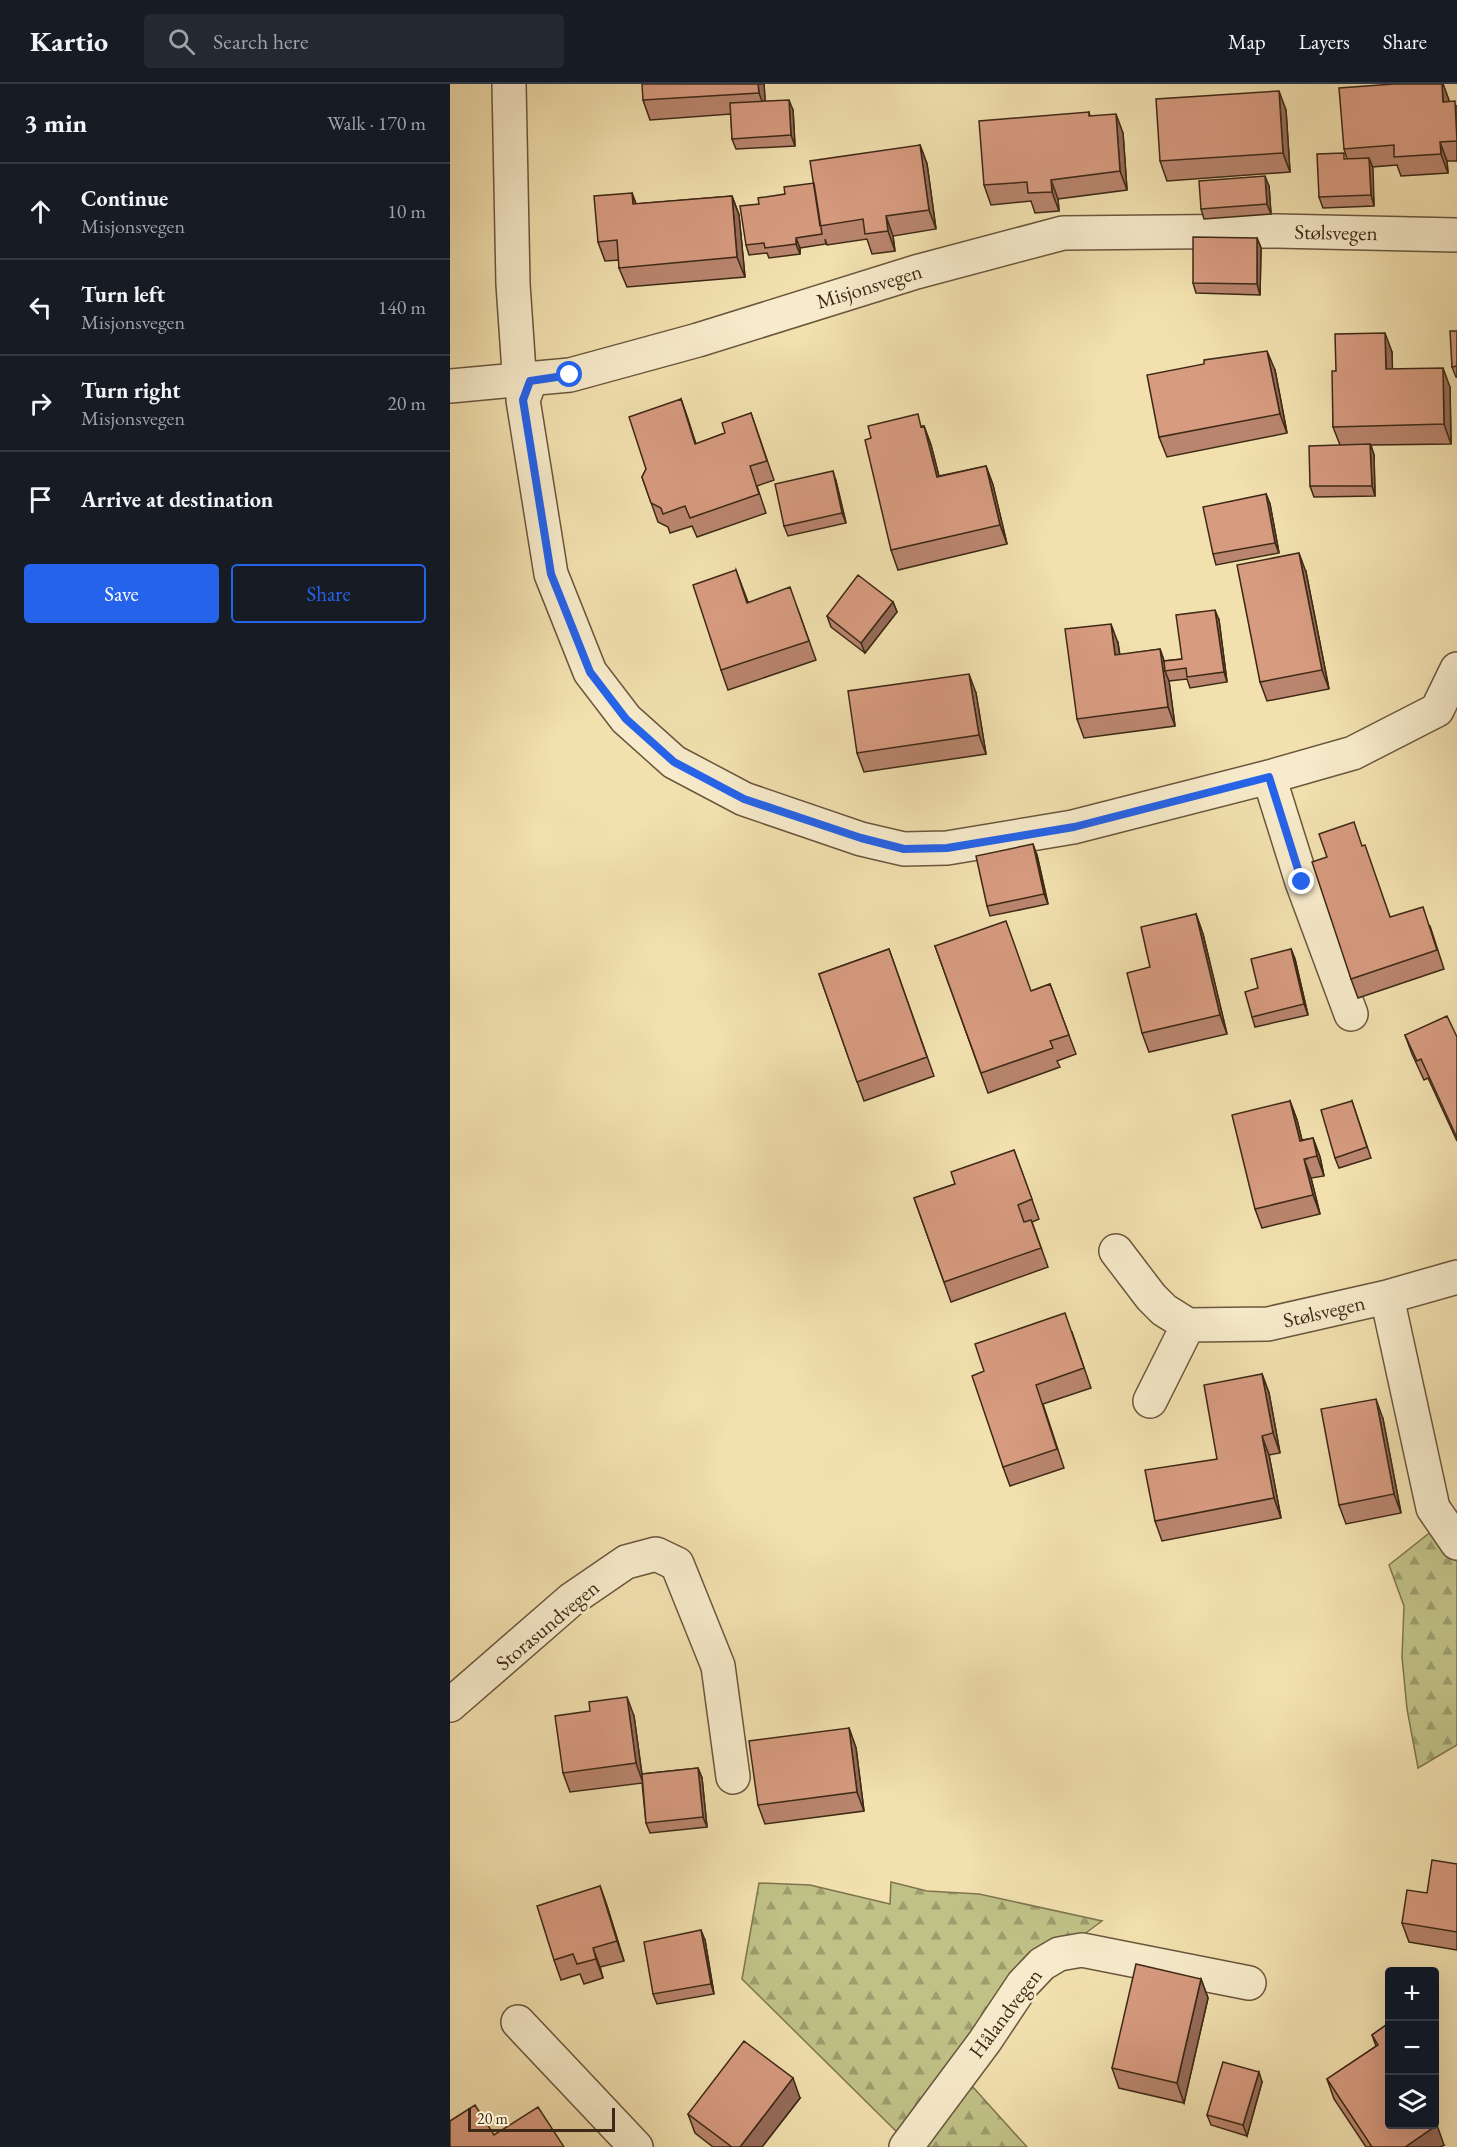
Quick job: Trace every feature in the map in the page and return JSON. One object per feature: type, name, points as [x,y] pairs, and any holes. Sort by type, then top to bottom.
[{"type":"street","points":[[509,84],[513,284],[519,372],[530,381],[523,400],[529,451],[551,574],[590,672],[626,719],[674,762],[744,799],[861,838],[904,849],[947,848],[1074,827],[1353,753],[1447,718],[1457,669]]},
{"type":"street","name":"Stølsvegen","points":[[1215,232],[1277,231],[1457,236]]},
{"type":"street","name":"Misjonsvegen","points":[[450,387],[530,381],[570,375],[643,356],[916,272],[1046,236],[1063,233],[1215,232]]},
{"type":"street","points":[[1269,777],[1302,882],[1351,1014]]},
{"type":"street","points":[[1116,1251],[1151,1297],[1188,1325],[1150,1401]]},
{"type":"street","name":"Stølsvegen","points":[[1188,1325],[1268,1324],[1457,1277]]},
{"type":"street","points":[[1387,1296],[1433,1508],[1457,1542]]},
{"type":"street","name":"Storasundvegen","points":[[450,1705],[572,1599],[626,1562],[656,1554],[677,1564],[718,1666],[733,1778]]},
{"type":"street","name":"Hålandvegen","points":[[906,2147],[985,2041],[1023,1984],[1042,1964],[1059,1954],[1082,1950],[1249,1983]]},
{"type":"street","points":[[518,2022],[636,2147]]},
{"type":"green space","points":[[1457,1511],[1457,1745],[1418,1768],[1407,1709],[1402,1657],[1404,1606],[1389,1565]]},
{"type":"green space","points":[[891,1882],[927,1891],[979,1894],[1102,1921],[1064,1949],[963,2076],[1027,2147],[899,2147],[905,2140],[742,1979],[759,1883],[810,1885],[890,1904]]},
{"type":"building","points":[[642,84],[758,84],[759,93],[643,100]]},
{"type":"building","points":[[1394,84],[1442,84],[1443,102],[1455,101],[1457,141],[1440,142],[1441,154],[1394,157],[1394,145],[1344,149],[1339,88]]},
{"type":"building","points":[[1279,91],[1283,153],[1160,161],[1156,99]]},
{"type":"building","points":[[789,100],[791,135],[732,139],[730,103]]},
{"type":"building","points":[[1089,112],[1089,116],[1116,114],[1120,171],[1051,180],[1052,192],[1028,193],[1027,182],[984,185],[979,121]]},
{"type":"building","points":[[920,145],[929,210],[886,216],[888,231],[865,234],[863,219],[820,226],[810,161]]},
{"type":"building","points":[[1344,153],[1344,159],[1369,158],[1371,195],[1319,197],[1317,154]]},
{"type":"building","points":[[1265,176],[1267,204],[1201,209],[1199,181]]},
{"type":"building","points":[[814,183],[822,234],[796,238],[796,244],[765,248],[764,243],[746,245],[740,206],[759,204],[758,198],[785,194],[784,187]]},
{"type":"building","points":[[632,193],[633,204],[732,196],[737,257],[619,268],[617,240],[598,242],[594,196]]},
{"type":"building","points":[[1193,237],[1257,238],[1257,284],[1193,283]]},
{"type":"building","points":[[1450,331],[1457,331],[1457,366],[1452,367]]},
{"type":"building","points":[[1385,333],[1386,369],[1443,368],[1444,424],[1333,427],[1332,371],[1336,371],[1335,334]]},
{"type":"building","points":[[1267,351],[1280,414],[1159,437],[1147,375],[1204,364],[1204,360]]},
{"type":"building","points":[[681,399],[695,444],[725,433],[722,423],[751,413],[767,461],[750,466],[759,494],[690,518],[685,506],[663,514],[661,508],[651,503],[642,477],[646,469],[629,417]]},
{"type":"building","points":[[918,414],[921,427],[924,426],[937,477],[986,466],[1000,525],[891,550],[865,440],[871,438],[868,426]]},
{"type":"building","points":[[1370,444],[1372,486],[1310,486],[1309,446]]},
{"type":"building","points":[[833,471],[842,513],[784,526],[775,484]]},
{"type":"building","points":[[1266,494],[1275,543],[1213,554],[1203,507]]},
{"type":"building","points":[[1299,553],[1322,670],[1260,682],[1237,565]]},
{"type":"building","points":[[736,570],[747,603],[790,587],[809,641],[721,670],[693,585]]},
{"type":"building","points":[[858,575],[893,602],[861,643],[827,616]]},
{"type":"building","points":[[1215,610],[1224,672],[1187,677],[1186,668],[1165,671],[1164,661],[1182,659],[1176,615]]},
{"type":"building","points":[[1111,624],[1115,655],[1160,649],[1168,707],[1077,719],[1065,629]]},
{"type":"building","points":[[969,674],[979,735],[857,753],[848,691]]},
{"type":"building","points":[[1354,822],[1362,846],[1365,845],[1390,917],[1423,907],[1437,950],[1351,979],[1312,862],[1327,857],[1319,834]]},
{"type":"building","points":[[1033,844],[1044,894],[987,906],[976,856]]},
{"type":"building","points":[[1196,914],[1220,1015],[1142,1033],[1127,973],[1150,967],[1141,927]]},
{"type":"building","points":[[1006,921],[1031,991],[1050,984],[1069,1035],[1050,1041],[1053,1048],[981,1073],[935,946]]},
{"type":"building","points":[[889,949],[927,1057],[857,1082],[819,974]]},
{"type":"building","points":[[1291,949],[1304,1004],[1252,1017],[1245,992],[1258,988],[1251,959]]},
{"type":"building","points":[[1447,1016],[1457,1037],[1457,1138],[1421,1059],[1417,1061],[1405,1035]]},
{"type":"building","points":[[1290,1101],[1300,1141],[1313,1138],[1317,1156],[1304,1159],[1313,1195],[1255,1209],[1232,1115]]},
{"type":"building","points":[[1352,1101],[1367,1147],[1335,1158],[1321,1110]]},
{"type":"building","points":[[1014,1150],[1032,1199],[1018,1205],[1024,1222],[1031,1220],[1041,1248],[944,1282],[914,1198],[955,1184],[951,1172]]},
{"type":"building","points":[[1065,1313],[1084,1368],[1036,1385],[1057,1449],[1003,1467],[972,1376],[984,1371],[975,1344]]},
{"type":"building","points":[[1262,1374],[1273,1433],[1262,1436],[1274,1498],[1155,1521],[1145,1470],[1217,1459],[1204,1385]]},
{"type":"building","points":[[1376,1399],[1394,1494],[1339,1505],[1321,1409]]},
{"type":"building","points":[[627,1697],[636,1763],[563,1773],[555,1716],[590,1711],[589,1702]]},
{"type":"building","points":[[849,1728],[857,1792],[758,1805],[749,1741]]},
{"type":"building","points":[[698,1768],[703,1817],[646,1823],[642,1774]]},
{"type":"building","points":[[1432,1860],[1457,1864],[1457,1932],[1402,1923],[1407,1890],[1427,1893]]},
{"type":"building","points":[[600,1886],[617,1941],[593,1948],[596,1959],[577,1964],[573,1954],[554,1960],[537,1906]]},
{"type":"building","points":[[701,1930],[711,1984],[653,1994],[644,1942]]},
{"type":"building","points":[[1136,1964],[1201,1979],[1177,2083],[1112,2068]]},
{"type":"building","points":[[1385,2026],[1385,2129],[1431,2129],[1405,2147],[1372,2147],[1327,2079],[1378,2045],[1372,2035]]},
{"type":"building","points":[[744,2041],[793,2078],[740,2147],[732,2147],[688,2114]]},
{"type":"building","points":[[1223,2062],[1259,2072],[1243,2125],[1207,2115]]},
{"type":"building","points":[[475,2105],[494,2135],[538,2107],[564,2147],[450,2147],[450,2121]]},
{"type":"route","points":[[570,375],[530,381],[523,400],[529,451],[551,574],[590,672],[626,719],[674,762],[744,799],[861,838],[904,849],[947,848],[1074,827],[1269,777],[1302,882]]}]
